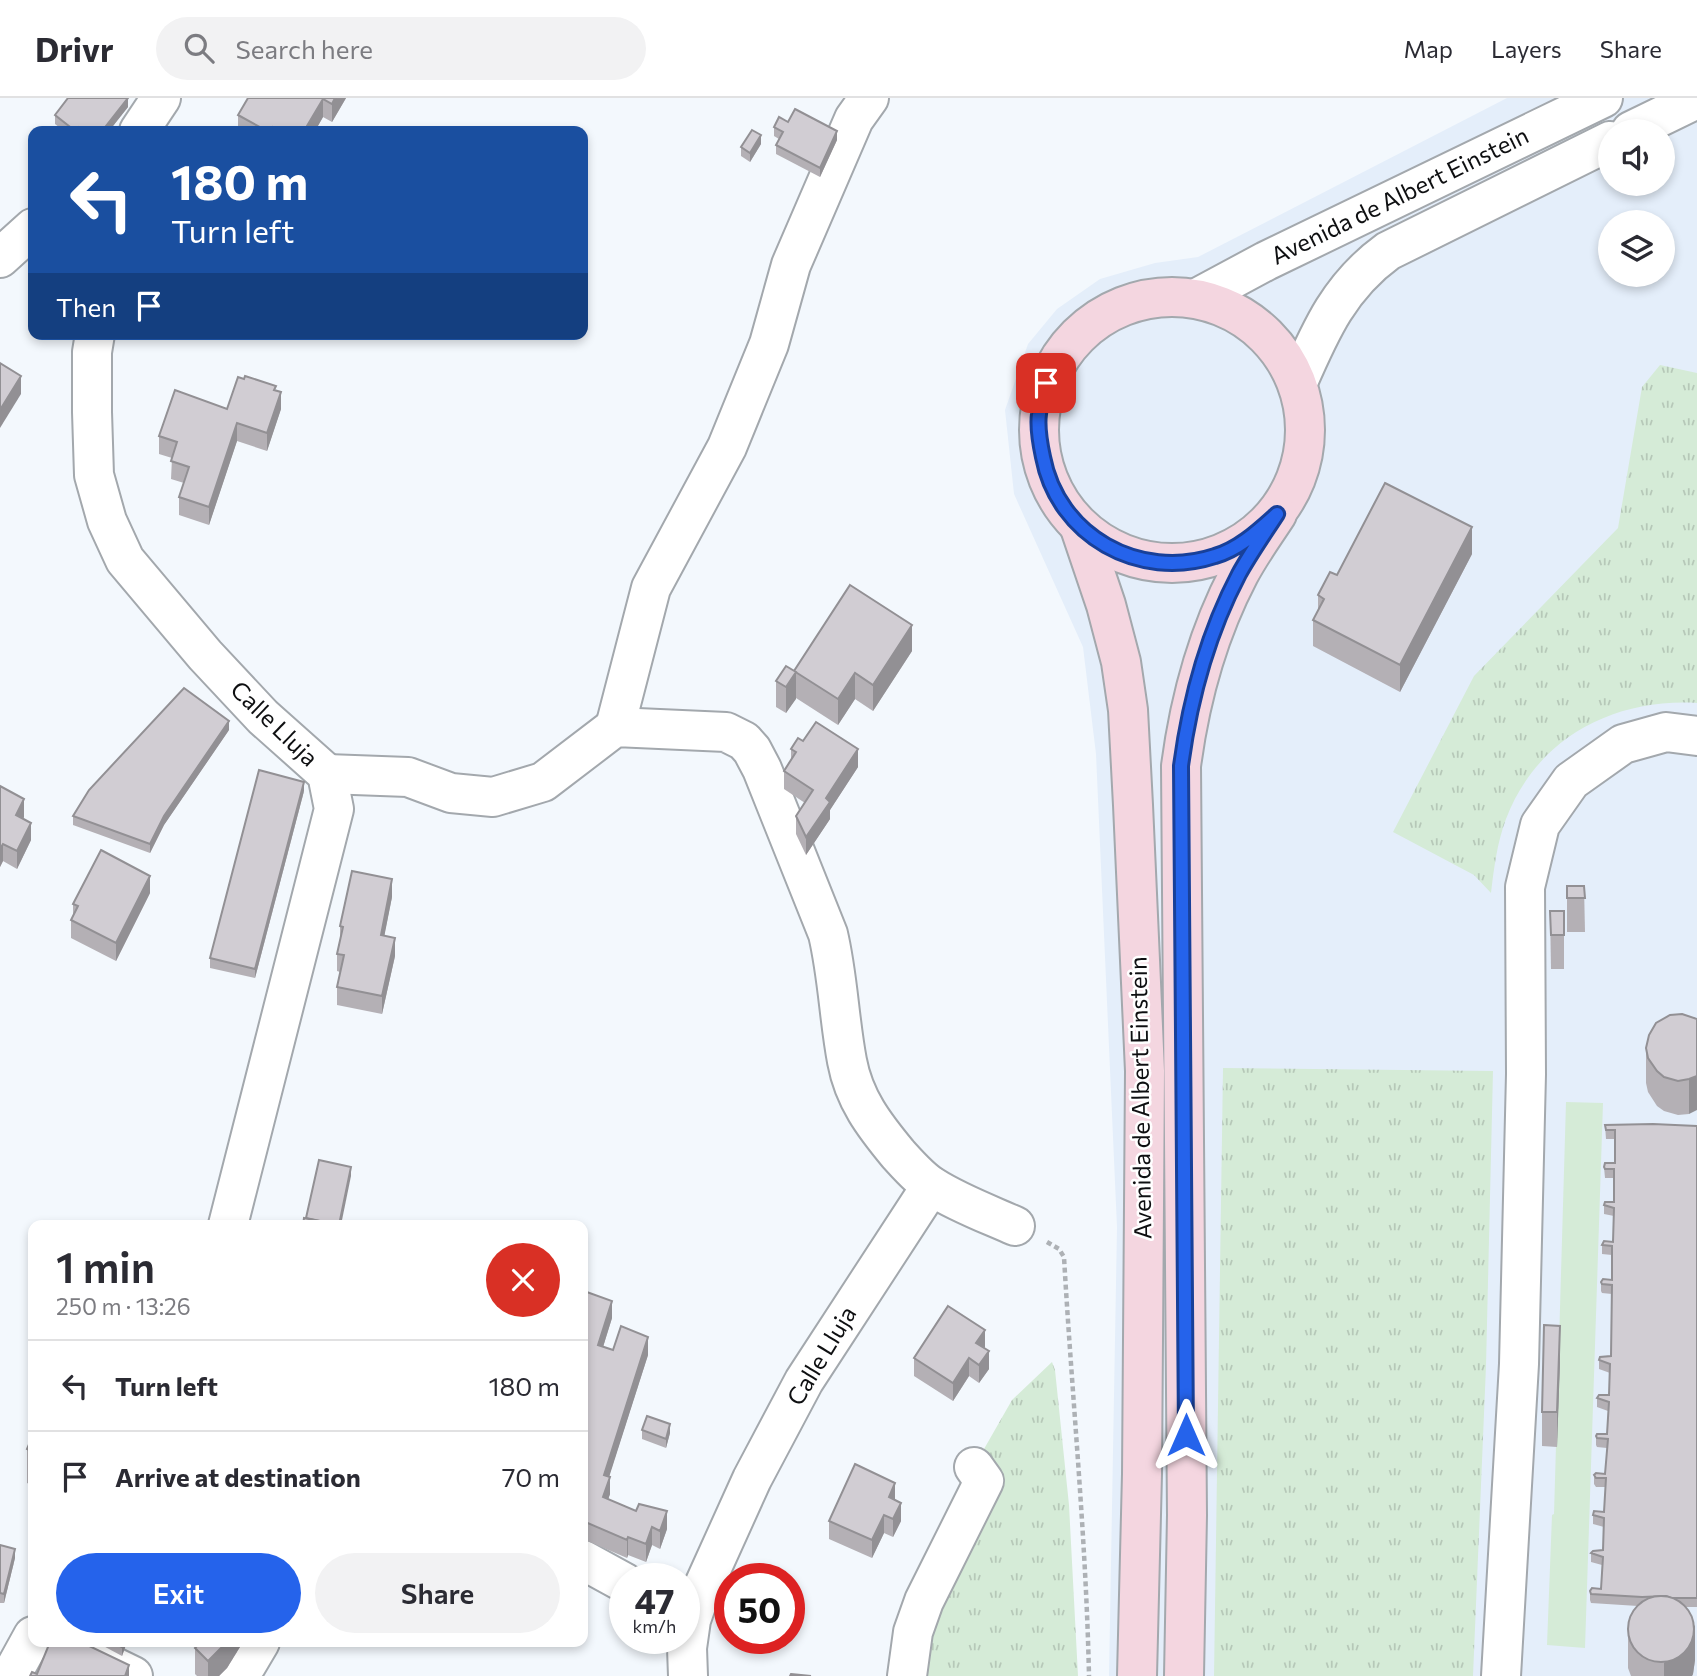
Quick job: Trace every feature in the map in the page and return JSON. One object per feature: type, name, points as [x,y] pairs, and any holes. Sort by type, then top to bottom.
[{"type":"main road","points":[[1277,514],[1250,539],[1217,556],[1182,564],[1143,561],[1110,549],[1080,528],[1058,498],[1045,467],[1040,442],[1039,415],[1046,383],[1060,356],[1085,329],[1114,310],[1151,298],[1199,297],[1224,306],[1253,324],[1277,347],[1298,382]]},
{"type":"main road","name":"Avenida de Albert Einstein","points":[[1184,1676],[1186,1460],[1181,766],[1186,723],[1196,678],[1211,636],[1240,573],[1294,483],[1304,454],[1305,419],[1298,382]]},
{"type":"main road","name":"Avenida de Albert Einstein","points":[[1080,528],[1106,605],[1121,662],[1128,710],[1134,831],[1145,1071],[1142,1474],[1136,1676]]},
{"type":"street","points":[[142,126],[161,98]]},
{"type":"street","points":[[327,774],[408,777],[451,793],[493,797],[543,782],[615,727],[651,588],[727,447],[769,344],[792,265],[854,118],[869,98]]},
{"type":"street","name":"Avenida de Albert Einstein","points":[[1199,297],[1266,261],[1603,98]]},
{"type":"street","points":[[1656,119],[1697,99]]},
{"type":"street","name":"Avenida de Albert Einstein","points":[[1298,382],[1320,330],[1357,276],[1371,263],[1388,251],[1598,147]]},
{"type":"street","points":[[0,258],[28,233]]},
{"type":"street","name":"Calle Lluja","points":[[94,340],[94,475],[107,521],[125,560],[205,655],[263,717],[327,774],[334,809],[229,1220]]},
{"type":"street","points":[[615,727],[726,732],[744,741],[752,750],[828,934],[834,959],[847,1063],[863,1108],[906,1163],[931,1186],[1015,1226]]},
{"type":"street","points":[[1500,1676],[1519,1364],[1526,1074],[1525,887],[1540,825],[1571,781],[1623,744],[1666,732],[1697,736]]},
{"type":"street","name":"Calle Lluja","points":[[700,1594],[752,1479],[804,1381],[931,1186]]},
{"type":"street","points":[[907,1676],[913,1632],[924,1601],[984,1481],[974,1467]]},
{"type":"street","points":[[588,1563],[609,1574]]},
{"type":"street","points":[[11,1676],[28,1645]]},
{"type":"street","points":[[73,1647],[132,1676]]},
{"type":"street","points":[[237,1676],[257,1647]]},
{"type":"street","name":"Calle Lluja","points":[[687,1654],[688,1676]]},
{"type":"path","points":[[1015,1226],[1044,1240],[1064,1257],[1071,1388],[1087,1580],[1088,1676]]},
{"type":"shaded area","points":[[1507,98],[1697,98],[1697,1676],[1109,1676],[1117,1227],[1096,754],[1083,647],[1014,494],[1005,410],[1028,344],[1057,309],[1100,279],[1155,263],[1198,257]]},
{"type":"green space","points":[[1660,365],[1697,373],[1697,703],[1666,703],[1608,716],[1581,729],[1557,746],[1537,766],[1519,791],[1506,819],[1498,846],[1491,893],[1474,875],[1393,832],[1474,676],[1618,528],[1642,387]]},
{"type":"green space","points":[[1223,1068],[1493,1071],[1486,1366],[1473,1676],[1214,1676]]},
{"type":"green space","points":[[1566,1102],[1603,1103],[1585,1648],[1547,1645],[1554,1514]]},
{"type":"green space","points":[[1052,1362],[1069,1505],[1078,1676],[922,1676],[928,1650],[946,1600],[1003,1479],[984,1449],[1012,1400]]},
{"type":"building","points":[[68,98],[128,98],[106,126],[69,126],[55,115]]},
{"type":"building","points":[[248,98],[335,98],[332,104],[323,99],[307,126],[258,126],[238,115]]},
{"type":"building","points":[[795,109],[837,131],[820,168],[776,145],[783,132],[774,127],[779,117],[788,122]]},
{"type":"building","points":[[752,130],[761,135],[750,153],[741,147]]},
{"type":"building","points":[[0,363],[21,376],[0,410]]},
{"type":"building","points":[[245,376],[276,386],[274,390],[281,392],[267,433],[237,423],[209,507],[179,497],[189,467],[171,461],[177,442],[159,436],[175,390],[227,409],[238,377],[244,379]]},
{"type":"building","points":[[1385,483],[1472,527],[1400,665],[1313,620],[1324,599],[1318,595],[1330,572],[1337,575]]},
{"type":"building","points":[[850,585],[912,625],[873,685],[855,673],[838,699],[794,671]]},
{"type":"building","points":[[786,666],[796,672],[786,687],[776,681]]},
{"type":"building","points":[[184,688],[229,721],[164,816],[150,844],[73,816],[89,790]]},
{"type":"building","points":[[816,722],[858,749],[826,798],[830,802],[806,837],[796,816],[813,790],[784,771],[796,752],[791,749],[798,738],[803,741]]},
{"type":"building","points":[[259,770],[304,782],[255,969],[210,958]]},
{"type":"building","points":[[0,786],[24,799],[16,815],[31,823],[17,851],[3,844],[0,849]]},
{"type":"building","points":[[101,850],[150,876],[116,943],[71,920],[78,906],[73,904]]},
{"type":"building","points":[[352,871],[392,879],[381,935],[395,938],[382,996],[337,987],[344,955],[337,954],[343,927],[340,926]]},
{"type":"building","points":[[1567,886],[1584,886],[1585,898],[1567,898]]},
{"type":"building","points":[[1550,911],[1564,911],[1564,935],[1551,935]]},
{"type":"building","points":[[1682,1014],[1697,1019],[1697,1076],[1678,1081],[1664,1077],[1657,1071],[1648,1058],[1646,1048],[1656,1023],[1670,1015]]},
{"type":"building","points":[[1605,1125],[1697,1126],[1697,1598],[1591,1594],[1590,1591],[1592,1588],[1601,1589],[1603,1557],[1591,1553],[1603,1550],[1604,1518],[1593,1515],[1594,1511],[1604,1512],[1606,1478],[1596,1478],[1594,1475],[1605,1474],[1608,1439],[1596,1436],[1607,1434],[1609,1402],[1597,1398],[1599,1395],[1609,1395],[1610,1364],[1599,1360],[1600,1357],[1611,1356],[1612,1285],[1601,1282],[1603,1279],[1612,1280],[1612,1246],[1602,1245],[1604,1241],[1613,1242],[1614,1208],[1604,1205],[1605,1202],[1614,1202],[1614,1169],[1604,1167],[1605,1163],[1615,1163],[1615,1130],[1606,1130]]},
{"type":"building","points":[[319,1160],[351,1167],[340,1220],[306,1218]]},
{"type":"building","points":[[588,1292],[612,1301],[598,1345],[613,1350],[621,1326],[648,1337],[604,1475],[610,1477],[603,1497],[636,1511],[639,1504],[667,1511],[660,1531],[652,1527],[646,1544],[628,1537],[627,1540],[588,1523]]},
{"type":"building","points":[[948,1306],[985,1330],[976,1343],[989,1351],[979,1365],[969,1358],[953,1383],[914,1358]]},
{"type":"building","points":[[1544,1325],[1560,1326],[1557,1412],[1542,1412]]},
{"type":"building","points":[[647,1416],[670,1424],[666,1439],[642,1430]]},
{"type":"building","points":[[855,1464],[895,1483],[889,1497],[901,1503],[893,1519],[884,1515],[872,1540],[829,1521]]},
{"type":"building","points":[[0,1545],[15,1549],[4,1594],[0,1593]]},
{"type":"building","points":[[1661,1596],[1674,1598],[1684,1606],[1692,1616],[1692,1642],[1684,1652],[1674,1660],[1661,1662],[1648,1660],[1638,1652],[1630,1642],[1628,1629],[1630,1616],[1638,1606],[1648,1598]]},
{"type":"building","points":[[48,1647],[91,1647],[129,1665],[125,1676],[30,1676],[32,1672],[37,1674]]},
{"type":"building","points":[[196,1647],[222,1647],[208,1661]]},
{"type":"route","points":[[1046,383],[1039,415],[1040,442],[1045,467],[1058,498],[1080,528],[1110,549],[1143,561],[1182,564],[1217,556],[1233,548],[1250,539],[1277,514],[1240,573],[1211,636],[1196,678],[1186,723],[1181,766],[1186,1435]]}]
